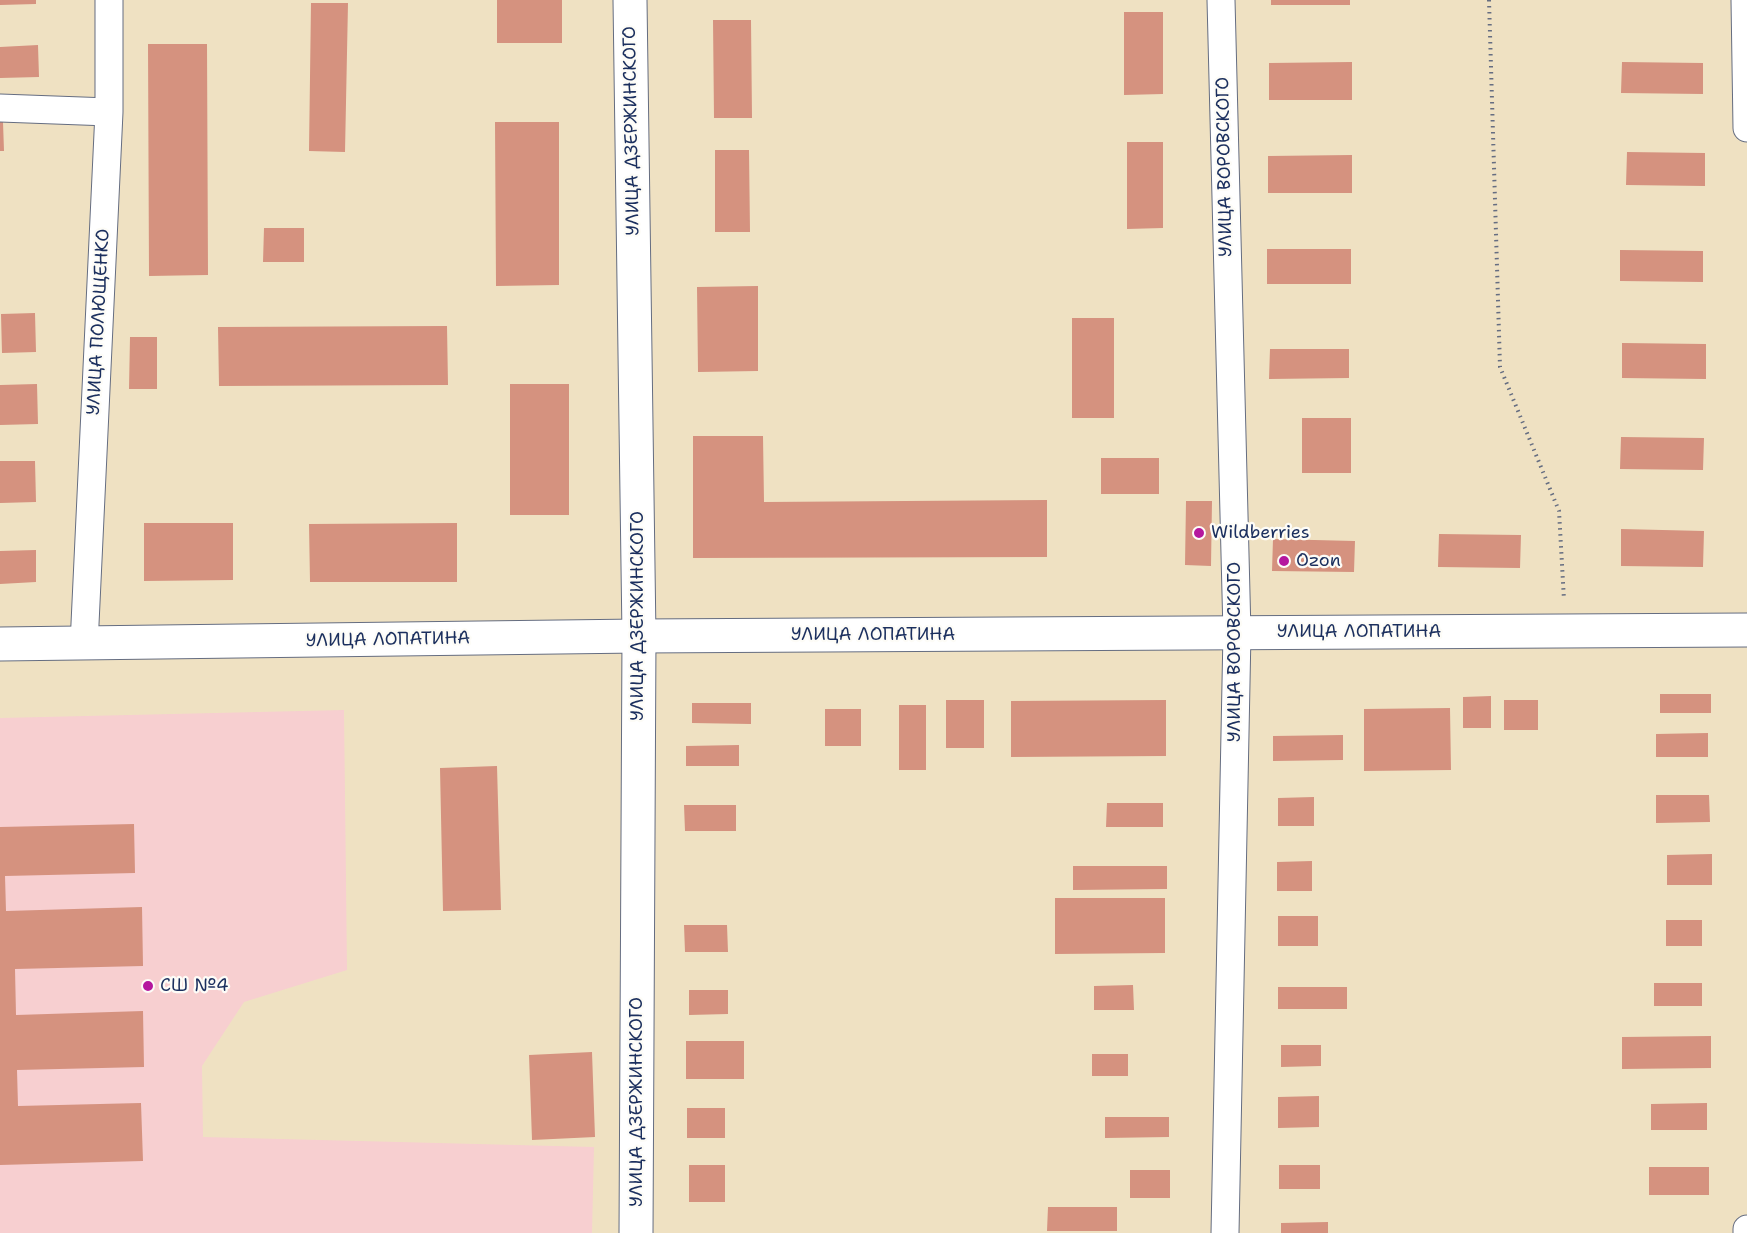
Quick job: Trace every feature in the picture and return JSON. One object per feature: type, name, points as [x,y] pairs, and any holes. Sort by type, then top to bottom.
[{"type":"main road","name":"УЛИЦА ДЗЕРЖИНСКОГО","points":[[630,0],[639,636],[636,1233]]},
{"type":"main road","name":"УЛИЦА ЛОПАТИНА","points":[[0,644],[84,645],[639,636],[1747,630]]},
{"type":"street","name":"УЛИЦА ПОЛЮЩЕНКО","points":[[84,645],[109,112],[109,0]]},
{"type":"street","name":"УЛИЦА ВОРОВСКОГО","points":[[1221,0],[1237,633],[1225,1233]]},
{"type":"street","points":[[1745,0],[1747,128]]},
{"type":"street","points":[[0,108],[109,112]]},
{"type":"path","points":[[1489,0],[1500,367],[1559,511],[1565,631]]},
{"type":"shaded area","name":"СШ №4","points":[[344,710],[347,970],[244,1002],[202,1066],[203,1137],[594,1147],[592,1233],[0,1233],[0,718]]},
{"type":"building","points":[[0,0],[36,0],[36,4],[0,5]]},
{"type":"building","points":[[497,0],[562,0],[562,43],[497,43]]},
{"type":"building","points":[[1271,0],[1350,0],[1350,5],[1271,5]]},
{"type":"building","points":[[311,3],[348,3],[345,152],[309,151]]},
{"type":"building","points":[[1124,12],[1163,12],[1163,94],[1124,95]]},
{"type":"building","points":[[713,20],[751,20],[752,118],[714,118]]},
{"type":"building","points":[[148,44],[207,44],[208,275],[149,276]]},
{"type":"building","points":[[38,45],[39,77],[0,78],[0,47]]},
{"type":"building","points":[[1352,62],[1352,100],[1269,100],[1269,63]]},
{"type":"building","points":[[1622,62],[1703,63],[1703,94],[1621,93]]},
{"type":"building","points":[[0,122],[3,122],[4,151],[0,151]]},
{"type":"building","points":[[495,122],[559,122],[559,285],[496,286]]},
{"type":"building","points":[[1127,142],[1163,142],[1163,228],[1127,229]]},
{"type":"building","points":[[715,150],[749,150],[750,232],[715,232]]},
{"type":"building","points":[[1627,152],[1705,153],[1705,186],[1626,185]]},
{"type":"building","points":[[1352,155],[1352,193],[1268,193],[1268,156]]},
{"type":"building","points":[[264,228],[304,228],[304,262],[263,262]]},
{"type":"building","points":[[1267,249],[1351,249],[1351,284],[1267,284]]},
{"type":"building","points":[[1620,250],[1703,251],[1703,282],[1620,281]]},
{"type":"building","points":[[758,286],[758,371],[698,372],[697,287]]},
{"type":"building","points":[[35,313],[36,352],[2,353],[1,314]]},
{"type":"building","points":[[1072,318],[1114,318],[1114,418],[1072,418]]},
{"type":"building","points":[[447,326],[448,385],[219,386],[218,327]]},
{"type":"building","points":[[130,337],[157,337],[157,389],[129,389]]},
{"type":"building","points":[[1622,343],[1706,344],[1706,379],[1622,378]]},
{"type":"building","points":[[1270,349],[1349,349],[1349,378],[1269,379]]},
{"type":"building","points":[[37,384],[38,424],[0,425],[0,385]]},
{"type":"building","points":[[510,384],[569,384],[569,515],[510,515]]},
{"type":"building","points":[[1302,418],[1351,418],[1351,473],[1302,473]]},
{"type":"building","points":[[693,436],[763,436],[764,502],[1047,500],[1047,557],[693,558]]},
{"type":"building","points":[[1621,437],[1704,438],[1703,470],[1620,469]]},
{"type":"building","points":[[1101,458],[1159,458],[1159,494],[1101,494]]},
{"type":"building","points":[[0,461],[35,461],[36,502],[0,503]]},
{"type":"building","name":"Wildberries","points":[[1186,501],[1212,501],[1211,566],[1185,565]]},
{"type":"building","points":[[144,523],[233,523],[233,580],[144,581]]},
{"type":"building","points":[[457,523],[457,582],[310,582],[309,524]]},
{"type":"building","points":[[1621,529],[1704,531],[1703,567],[1621,566]]},
{"type":"building","points":[[1439,534],[1521,535],[1520,568],[1438,567]]},
{"type":"building","points":[[1273,539],[1355,541],[1354,572],[1272,571]]},
{"type":"building","points":[[36,550],[36,582],[0,584],[0,551]]},
{"type":"building","points":[[1660,694],[1711,694],[1711,713],[1660,713]]},
{"type":"building","points":[[1491,696],[1491,728],[1463,728],[1463,697]]},
{"type":"building","points":[[946,700],[984,700],[984,748],[946,748]]},
{"type":"building","points":[[1166,700],[1166,756],[1011,757],[1011,701]]},
{"type":"building","points":[[1504,700],[1538,700],[1538,730],[1504,730]]},
{"type":"building","points":[[692,703],[751,703],[751,724],[692,723]]},
{"type":"building","points":[[899,705],[926,705],[926,770],[899,770]]},
{"type":"building","points":[[1450,708],[1451,770],[1364,771],[1364,709]]},
{"type":"building","points":[[825,709],[861,709],[861,746],[825,746]]},
{"type":"building","points":[[1708,733],[1708,757],[1656,757],[1656,734]]},
{"type":"building","points":[[1343,735],[1343,760],[1273,761],[1273,736]]},
{"type":"building","points":[[739,745],[739,766],[686,766],[686,746]]},
{"type":"building","points":[[497,766],[501,910],[443,911],[440,768]]},
{"type":"building","points":[[1656,795],[1709,795],[1710,822],[1656,823]]},
{"type":"building","points":[[1314,797],[1314,826],[1278,826],[1278,798]]},
{"type":"building","points":[[1107,803],[1163,803],[1163,827],[1106,827]]},
{"type":"building","points":[[684,805],[736,805],[736,831],[685,831]]},
{"type":"building","points":[[134,824],[135,873],[5,876],[6,911],[142,907],[143,966],[15,969],[16,1015],[143,1011],[144,1067],[17,1070],[18,1106],[141,1103],[143,1161],[0,1165],[0,827]]},
{"type":"building","points":[[1712,854],[1712,885],[1667,885],[1667,855]]},
{"type":"building","points":[[1312,861],[1312,891],[1277,891],[1277,862]]},
{"type":"building","points":[[1073,866],[1167,866],[1167,889],[1073,890]]},
{"type":"building","points":[[1055,898],[1165,898],[1165,953],[1055,954]]},
{"type":"building","points":[[1278,916],[1318,916],[1318,946],[1278,946]]},
{"type":"building","points":[[1666,920],[1702,920],[1702,946],[1666,946]]},
{"type":"building","points":[[684,925],[727,925],[728,952],[685,952]]},
{"type":"building","points":[[1654,983],[1702,983],[1702,1006],[1654,1006]]},
{"type":"building","points":[[1133,985],[1134,1010],[1094,1010],[1094,986]]},
{"type":"building","points":[[1278,987],[1347,987],[1347,1009],[1278,1009]]},
{"type":"building","points":[[689,990],[728,990],[728,1014],[689,1015]]},
{"type":"building","points":[[1711,1036],[1711,1068],[1622,1069],[1622,1037]]},
{"type":"building","points":[[686,1041],[744,1041],[744,1079],[686,1079]]},
{"type":"building","points":[[1281,1045],[1321,1045],[1321,1066],[1281,1067]]},
{"type":"building","points":[[592,1052],[595,1137],[532,1140],[529,1055]]},
{"type":"building","points":[[1092,1054],[1128,1054],[1128,1076],[1092,1076]]},
{"type":"building","points":[[1319,1096],[1319,1127],[1278,1128],[1278,1097]]},
{"type":"building","points":[[1707,1103],[1707,1130],[1651,1130],[1651,1104]]},
{"type":"building","points":[[687,1108],[725,1108],[725,1138],[687,1138]]},
{"type":"building","points":[[1105,1117],[1169,1117],[1169,1137],[1105,1138]]},
{"type":"building","points":[[689,1165],[725,1165],[725,1202],[689,1202]]},
{"type":"building","points":[[1279,1165],[1320,1165],[1320,1189],[1279,1189]]},
{"type":"building","points":[[1649,1167],[1709,1167],[1709,1195],[1649,1195]]},
{"type":"building","points":[[1130,1170],[1170,1170],[1170,1198],[1130,1198]]},
{"type":"building","points":[[1048,1207],[1117,1207],[1117,1231],[1047,1231]]},
{"type":"building","points":[[1328,1222],[1328,1233],[1281,1233],[1281,1223]]},
{"type":"place","name":"Wildberries","points":[[1199,533]]},
{"type":"place","name":"Ozon","points":[[1284,561]]},
{"type":"place","name":"СШ №4","points":[[148,986]]}]
